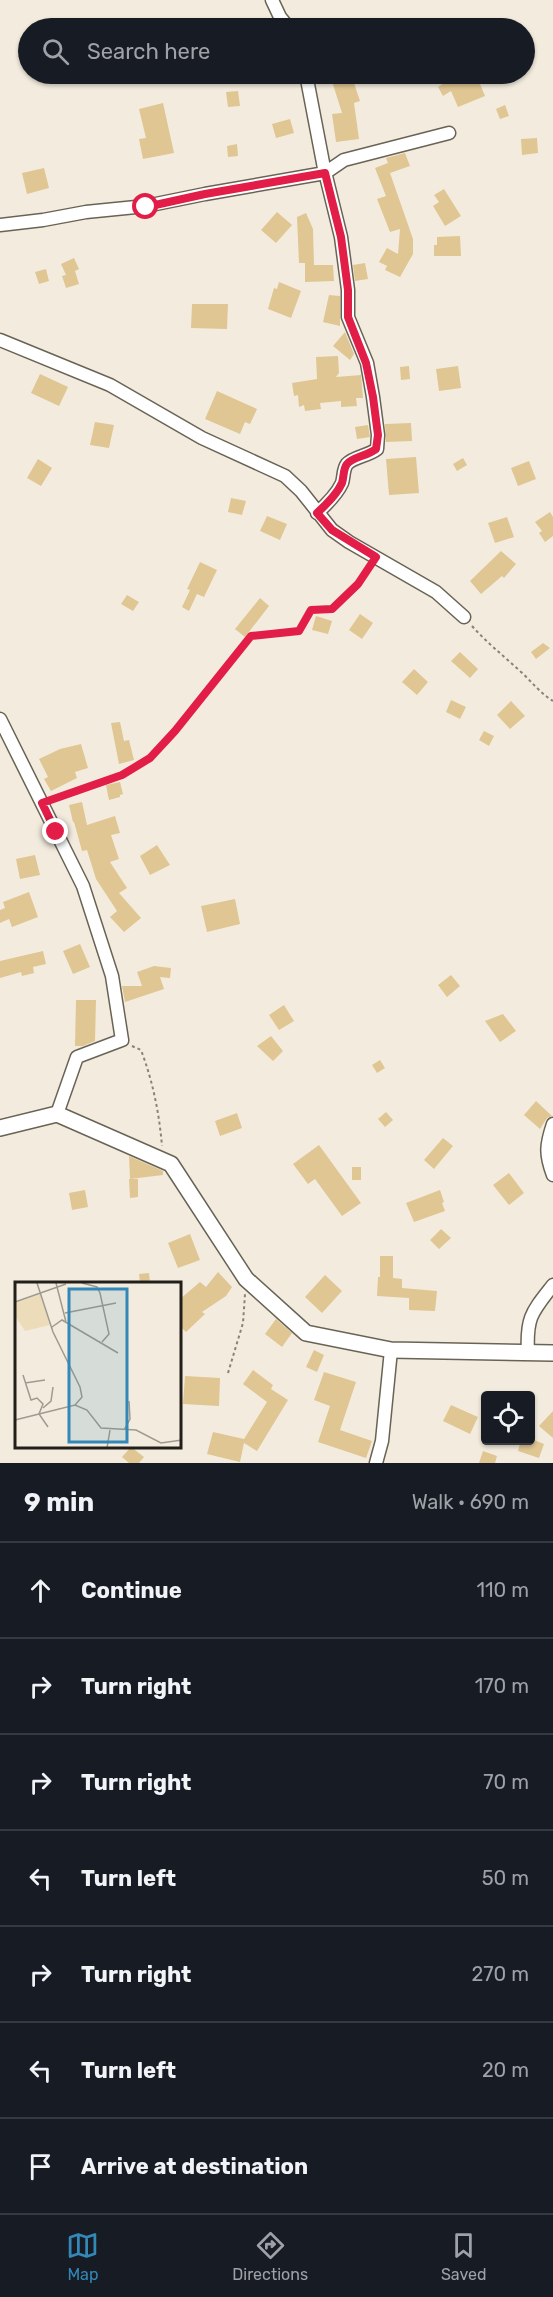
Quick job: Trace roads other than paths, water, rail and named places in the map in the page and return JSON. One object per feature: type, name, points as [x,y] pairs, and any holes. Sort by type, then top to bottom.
[{"type":"street","points":[[272,0],[281,18]]},
{"type":"street","points":[[308,84],[325,173],[341,237],[348,290],[348,317],[366,363],[378,435],[376,449],[367,456],[353,459],[345,466],[343,481],[336,493],[317,513]]},
{"type":"street","points":[[0,225],[87,212],[146,207],[325,173],[344,160],[449,133]]},
{"type":"street","points":[[0,340],[110,385],[202,438],[285,476],[301,491],[332,530],[436,592],[464,617]]},
{"type":"street","points":[[0,719],[83,886],[103,942],[112,976],[122,1040],[77,1057],[57,1114]]},
{"type":"street","points":[[0,1128],[57,1114],[171,1164],[246,1279],[306,1333],[391,1350],[553,1353]]},
{"type":"street","points":[[553,1124],[547,1143],[547,1159],[553,1175]]},
{"type":"street","points":[[528,1353],[527,1331],[532,1310],[553,1284]]},
{"type":"street","points":[[376,1463],[382,1441],[391,1350]]}]
